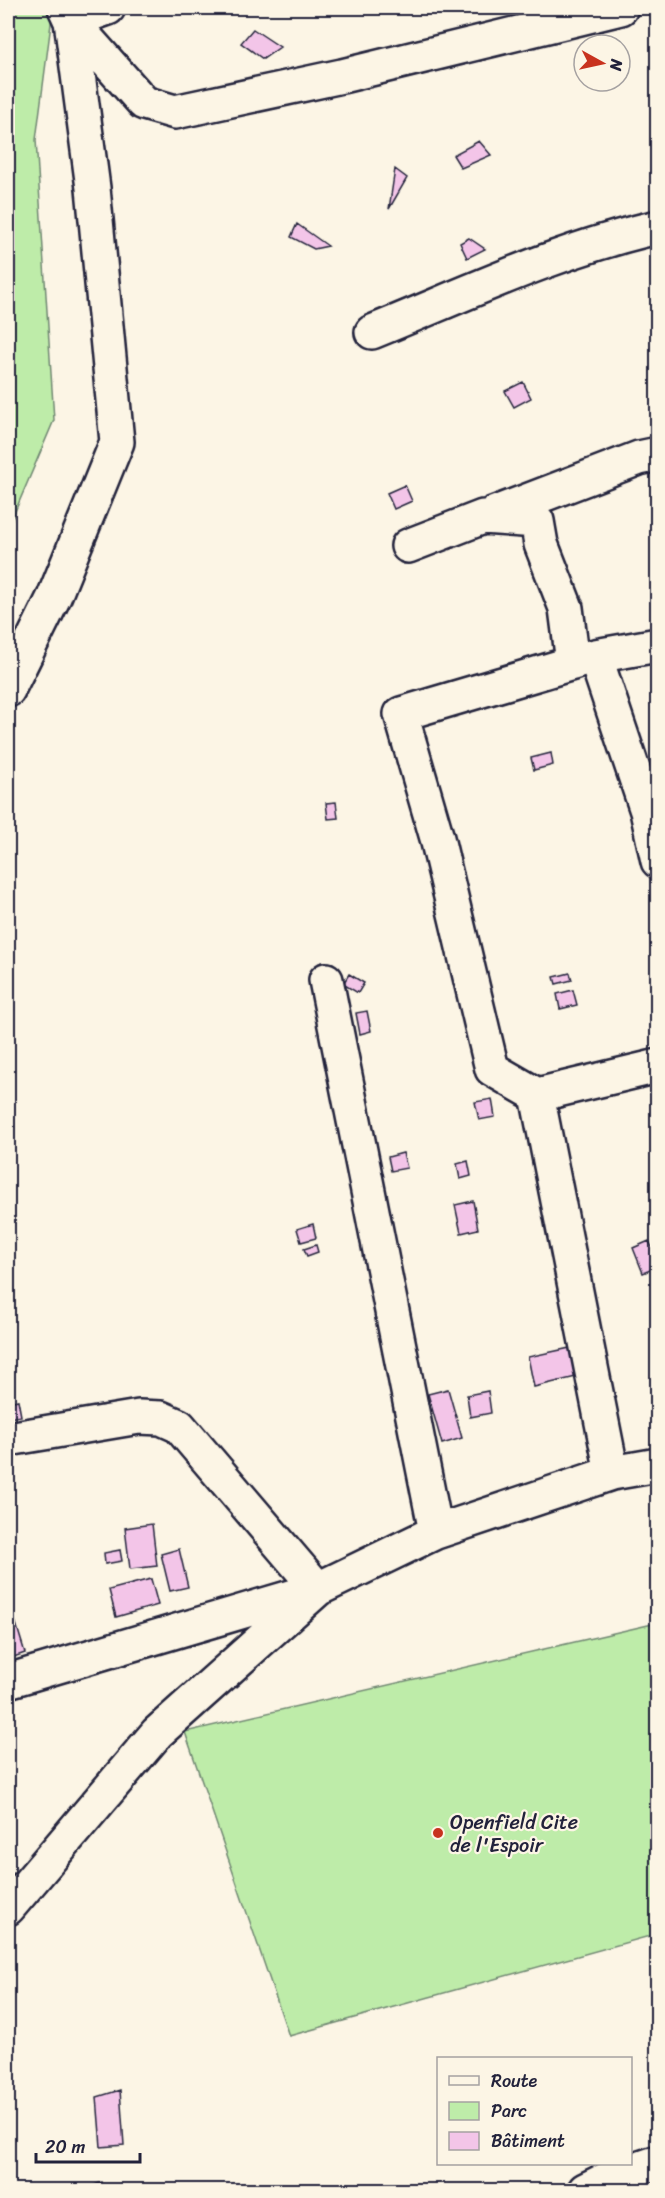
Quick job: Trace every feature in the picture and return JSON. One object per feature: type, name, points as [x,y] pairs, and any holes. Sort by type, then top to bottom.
[{"type":"street","points":[[68,14],[108,8]]},
{"type":"street","points":[[68,14],[144,103],[175,112],[342,76],[621,8]]},
{"type":"street","points":[[8,690],[54,597],[117,442],[93,188],[68,14]]},
{"type":"street","points":[[372,332],[554,258],[630,233],[657,227]]},
{"type":"street","points":[[408,546],[639,458],[657,454]]},
{"type":"street","points":[[483,517],[537,521],[540,544],[584,660],[647,811],[657,861]]},
{"type":"street","points":[[657,645],[584,660],[401,714],[437,838],[492,1069],[537,1095],[657,1065]]},
{"type":"street","points":[[326,980],[436,1532]]},
{"type":"street","points":[[537,1095],[612,1473]]},
{"type":"street","points":[[8,1439],[139,1417],[161,1418],[179,1426],[318,1589]]},
{"type":"street","points":[[8,1681],[318,1589],[436,1532],[612,1473],[657,1465]]},
{"type":"street","points":[[8,1908],[157,1733],[318,1589]]},
{"type":"street","points":[[585,2190],[605,2180],[657,2162]]},
{"type":"green space","points":[[8,8],[53,8],[36,140],[54,420],[8,528]]},
{"type":"green space","name":"Openfield Cite de l'Espoir","points":[[657,1623],[657,1934],[289,2036],[185,1732]]},
{"type":"building","points":[[253,29],[280,47],[263,59],[241,43]]},
{"type":"building","points":[[479,141],[491,155],[461,168],[453,155]]},
{"type":"building","points":[[395,169],[407,178],[389,209]]},
{"type":"building","points":[[297,224],[328,246],[314,249],[291,237]]},
{"type":"building","points":[[469,238],[485,249],[467,258],[460,243]]},
{"type":"building","points":[[523,382],[531,398],[514,407],[505,391]]},
{"type":"building","points":[[405,485],[412,501],[394,509],[387,493]]},
{"type":"building","points":[[551,753],[553,765],[534,770],[531,758]]},
{"type":"building","points":[[336,802],[338,818],[328,819],[326,803]]},
{"type":"building","points":[[570,973],[572,980],[556,984],[554,977]]},
{"type":"building","points":[[349,974],[364,983],[358,993],[343,984]]},
{"type":"building","points":[[573,990],[577,1005],[560,1009],[557,994]]},
{"type":"building","points":[[367,1011],[371,1031],[360,1034],[356,1013]]},
{"type":"building","points":[[492,1099],[495,1117],[479,1120],[475,1102]]},
{"type":"building","points":[[403,1153],[407,1168],[391,1171],[388,1157]]},
{"type":"building","points":[[468,1161],[471,1176],[460,1179],[457,1164]]},
{"type":"building","points":[[473,1201],[478,1229],[461,1233],[455,1205]]},
{"type":"building","points":[[313,1224],[316,1238],[301,1242],[297,1229]]},
{"type":"building","points":[[649,1241],[658,1261],[658,1267],[643,1273],[633,1248]]},
{"type":"building","points":[[316,1245],[318,1252],[307,1256],[304,1249]]},
{"type":"building","points":[[570,1348],[576,1377],[534,1387],[528,1357]]},
{"type":"building","points":[[448,1389],[462,1438],[442,1444],[428,1394]]},
{"type":"building","points":[[488,1391],[491,1413],[470,1417],[467,1395]]},
{"type":"building","points":[[18,1400],[21,1416],[8,1418],[8,1402]]},
{"type":"building","points":[[152,1524],[157,1566],[130,1569],[125,1528]]},
{"type":"building","points":[[179,1549],[188,1587],[170,1591],[161,1554]]},
{"type":"building","points":[[120,1550],[122,1561],[105,1564],[104,1553]]},
{"type":"building","points":[[151,1579],[158,1605],[116,1617],[109,1590]]},
{"type":"building","points":[[14,1617],[25,1653],[8,1659],[8,1619]]},
{"type":"building","points":[[120,2090],[124,2145],[101,2147],[97,2097]]},
{"type":"building","points":[[102,2182],[105,2190],[82,2190]]},
{"type":"place","name":"Openfield Cite de l'Espoir","points":[[438,1833]]}]
